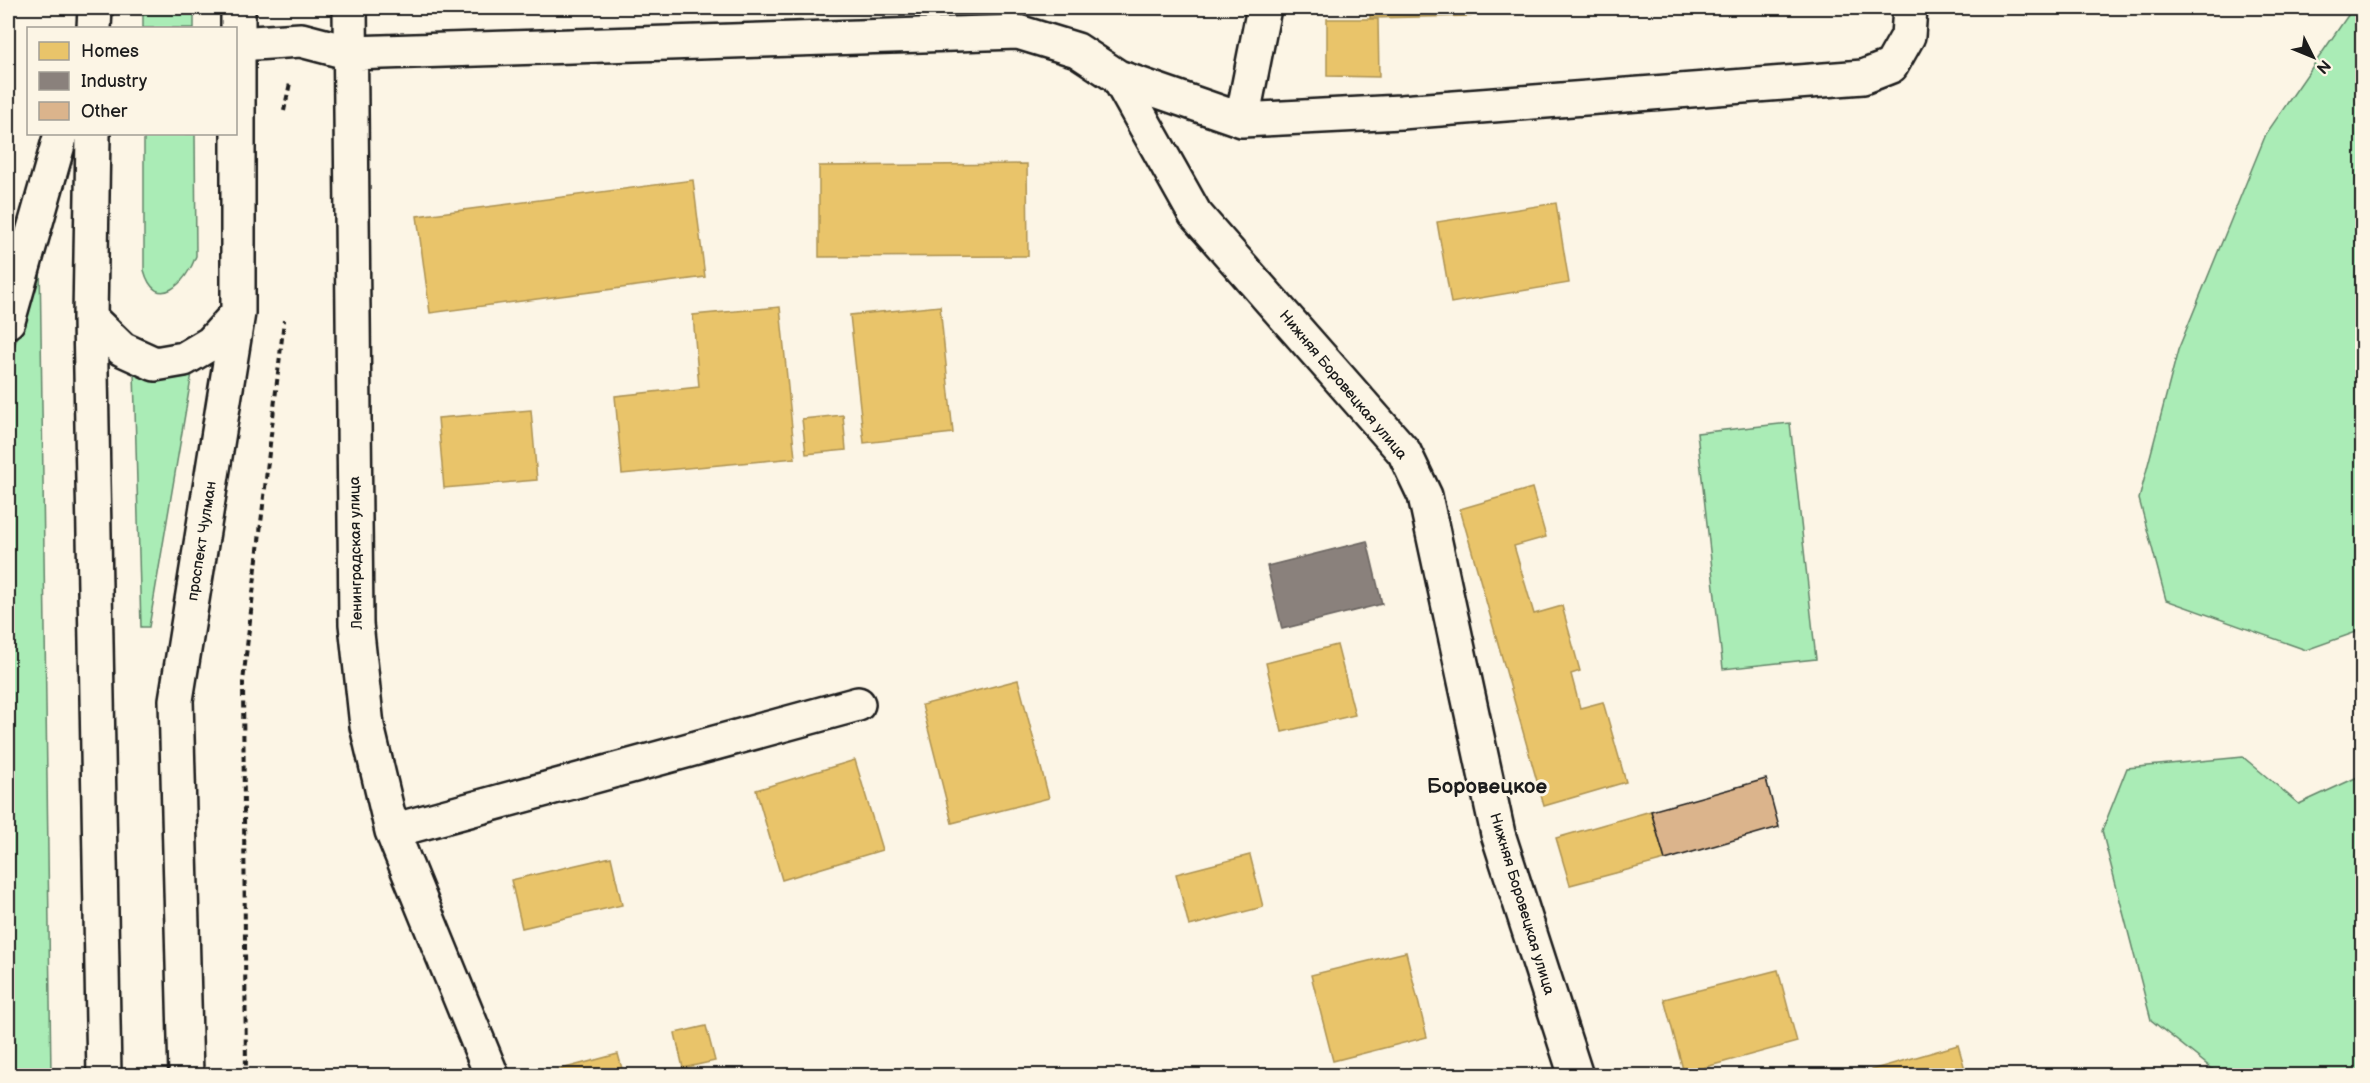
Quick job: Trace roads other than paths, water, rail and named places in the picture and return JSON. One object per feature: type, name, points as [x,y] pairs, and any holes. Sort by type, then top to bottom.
[{"type":"street","name":"проспект Чулман","points":[[186,1076],[176,700],[238,313],[238,8]]},
{"type":"street","name":"Ленинградская улица","points":[[350,8],[356,624],[367,726],[392,831],[492,1076]]},
{"type":"street","points":[[1242,120],[1264,8]]},
{"type":"street","points":[[237,44],[301,40],[351,53],[1018,32],[1077,50],[1118,76],[1242,120],[1413,111],[1863,77],[1891,66],[1908,36],[1910,8]]},
{"type":"street","name":"Нижняя Боровецкая улица","points":[[1118,76],[1196,214],[1404,452],[1425,496],[1498,834],[1576,1076]]},
{"type":"street","points":[[8,321],[61,135]]},
{"type":"street","points":[[93,135],[90,318],[104,1076]]},
{"type":"street","points":[[90,318],[122,349],[155,364],[184,359],[211,343],[238,313]]},
{"type":"street","points":[[392,831],[858,704]]},
{"type":"district","name":"Боровецкое","points":[[1487,786]]}]
